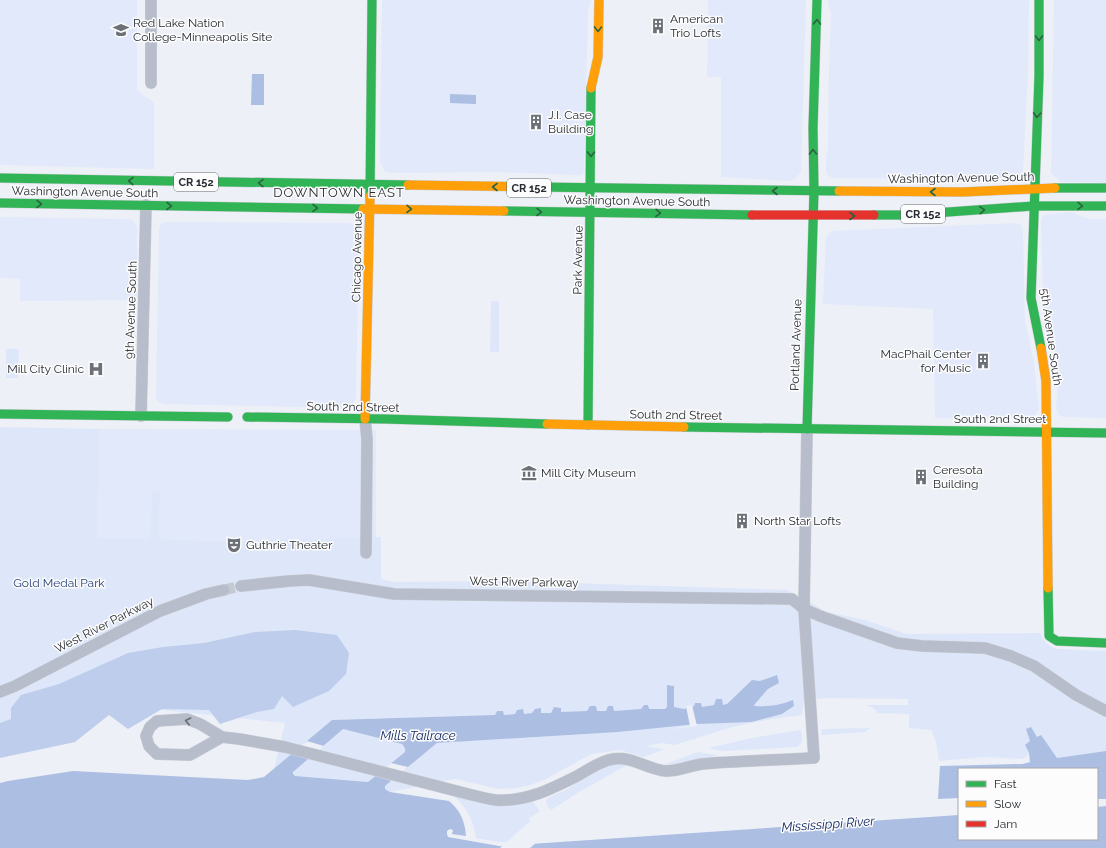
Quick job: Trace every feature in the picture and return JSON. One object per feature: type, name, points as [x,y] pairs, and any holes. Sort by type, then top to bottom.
[{"type":"street","points":[[151,0],[151,83]]},
{"type":"street","name":"Chicago Avenue","points":[[365,419],[370,208],[372,0]]},
{"type":"street","name":"Park Avenue","points":[[588,425],[591,88],[598,57],[599,0]]},
{"type":"street","name":"Portland Avenue","points":[[222,737],[266,743],[314,754],[496,800],[517,799],[540,794],[602,762],[612,759],[628,760],[664,771],[701,764],[814,758],[804,608],[807,428],[814,191],[813,128],[817,0]]},
{"type":"street","name":"5th Avenue South","points":[[1039,0],[1039,76],[1033,206],[1031,298],[1046,381],[1049,636],[1056,641],[1106,643]]},
{"type":"street","name":"Washington Avenue South","points":[[0,178],[814,191],[963,192],[1034,188],[1106,188]]},
{"type":"street","name":"Washington Avenue South","points":[[0,203],[813,216],[906,215],[1033,206],[1106,206]]},
{"type":"street","name":"9th Avenue South","points":[[141,416],[146,205]]},
{"type":"street","points":[[0,414],[228,417]]},
{"type":"street","name":"South 2nd Street","points":[[247,417],[588,425],[1106,433]]},
{"type":"street","points":[[365,419],[367,439],[366,553]]},
{"type":"street","name":"West River Parkway","points":[[241,586],[289,580],[309,580],[394,594],[792,600],[820,616],[898,643],[922,646],[985,648],[1010,656],[1034,666],[1076,695],[1106,711]]},
{"type":"street","name":"West River Parkway","points":[[0,692],[15,686],[160,611],[206,594],[224,590]]},
{"type":"street","points":[[187,719],[200,724],[222,737],[190,755],[157,754],[149,746],[146,736],[150,727],[157,721],[187,719]]},
{"type":"shaded area","points":[[0,0],[137,0],[137,90],[154,103],[154,169],[0,165]]},
{"type":"shaded area","points":[[382,0],[592,0],[588,9],[584,172],[581,175],[576,175],[495,172],[389,173],[385,171],[380,162]]},
{"type":"shaded area","points":[[708,0],[806,0],[801,172],[796,178],[790,181],[721,177],[721,77],[707,77]]},
{"type":"shaded area","points":[[828,0],[1029,0],[1028,71],[1023,171],[1019,177],[1015,179],[830,177],[826,172],[826,155],[828,151],[831,15]]},
{"type":"shaded area","points":[[1054,0],[1106,0],[1106,183],[1060,182],[1051,173]]},
{"type":"shaded area","points":[[1071,212],[1088,219],[1106,219],[1106,418],[1063,417],[1058,414],[1056,408],[1059,373],[1056,353],[1044,325],[1041,222],[1043,215]]},
{"type":"shaded area","points":[[0,217],[131,219],[136,224],[137,229],[137,300],[20,301],[20,279],[0,278]]},
{"type":"shaded area","points":[[166,222],[350,223],[355,225],[359,229],[356,399],[352,405],[346,408],[164,404],[158,402],[156,398],[159,228],[161,224]]},
{"type":"shaded area","points":[[1016,223],[1021,225],[1023,231],[1025,321],[1034,362],[1039,409],[1035,415],[1030,417],[935,418],[933,309],[823,304],[826,237],[832,231]]},
{"type":"shaded area","points":[[99,429],[376,430],[376,537],[221,541],[159,539],[160,492],[152,491],[150,539],[97,538]]},
{"type":"shaded area","points":[[295,630],[337,635],[349,653],[346,674],[329,691],[293,707],[282,696],[274,709],[257,712],[220,724],[209,710],[162,709],[128,729],[109,715],[75,742],[0,758],[0,723],[11,719],[11,708],[21,695],[59,684],[128,653],[163,647],[204,643],[255,632]]},
{"type":"green space","points":[[491,301],[499,301],[499,352],[490,352]]},
{"type":"green space","points":[[6,349],[19,349],[18,378],[6,378]]},
{"type":"green space","name":"Gold Medal Park","points":[[0,427],[99,429],[97,538],[150,539],[152,491],[160,492],[159,539],[221,541],[381,537],[381,579],[394,582],[509,581],[787,590],[826,612],[865,620],[907,634],[1040,633],[1047,643],[1057,649],[1106,651],[1106,751],[1056,758],[1041,735],[1025,745],[1029,753],[1022,759],[985,757],[939,761],[936,741],[931,730],[909,728],[909,714],[877,713],[874,709],[866,705],[908,705],[908,699],[827,698],[804,700],[802,715],[732,727],[675,745],[662,743],[646,746],[664,749],[644,757],[622,751],[627,749],[591,754],[546,779],[517,788],[498,789],[455,779],[390,792],[385,789],[385,786],[437,743],[618,732],[782,714],[794,706],[793,700],[770,706],[754,705],[768,689],[779,683],[776,675],[760,681],[752,680],[727,705],[723,705],[716,700],[714,705],[702,707],[701,703],[695,703],[694,706],[684,709],[674,707],[674,686],[667,685],[667,707],[665,709],[614,711],[613,706],[606,711],[561,712],[554,707],[551,713],[541,713],[540,709],[535,709],[532,713],[523,714],[523,709],[515,714],[504,715],[503,711],[497,711],[495,715],[332,720],[274,769],[285,723],[115,705],[0,735]]},
{"type":"green space","points":[[871,728],[864,732],[821,735],[822,729]]},
{"type":"green space","points":[[343,729],[402,744],[405,747],[405,752],[368,782],[295,776],[293,774],[295,770]]},
{"type":"green space","points":[[801,730],[802,742],[797,747],[726,751],[709,748],[752,738]]},
{"type":"green space","points":[[698,752],[717,756],[663,765]]},
{"type":"green space","points":[[619,763],[627,765],[579,792],[551,810],[548,807],[546,801],[552,796],[611,765]]},
{"type":"green space","points":[[454,796],[502,805],[533,802],[540,811],[529,818],[530,821],[507,842],[476,838],[469,815]]},
{"type":"water","points":[[252,74],[264,74],[264,105],[251,105]]},
{"type":"water","points":[[450,94],[476,95],[476,104],[450,103]]},
{"type":"water","points":[[777,675],[779,683],[768,689],[754,705],[755,706],[774,705],[793,700],[794,706],[782,714],[751,722],[697,724],[618,732],[437,743],[385,786],[385,789],[390,792],[449,801],[461,816],[466,836],[452,834],[453,830],[450,829],[447,831],[448,837],[499,846],[958,815],[958,840],[1098,840],[1098,807],[1106,806],[1106,848],[0,848],[0,783],[8,781],[73,771],[248,780],[264,777],[332,720],[495,715],[497,711],[503,711],[504,715],[515,714],[517,710],[523,709],[524,714],[532,713],[535,709],[541,708],[541,713],[551,713],[554,707],[561,708],[561,712],[587,711],[590,706],[596,706],[597,711],[606,711],[608,706],[613,706],[614,711],[641,709],[644,705],[648,705],[649,709],[665,709],[667,707],[667,685],[674,686],[674,707],[684,709],[694,706],[695,703],[701,703],[702,707],[714,705],[716,699],[722,699],[723,705],[727,704],[752,680],[760,681]],"holes":[[[343,729],[402,744],[405,748],[405,752],[368,782],[295,776],[293,774],[293,772]]]},
{"type":"water","points":[[1031,727],[1037,737],[1041,735],[1057,758],[1106,751],[1106,799],[1098,799],[1098,768],[958,768],[958,798],[938,799],[940,766],[1023,764],[1030,762],[1029,753],[1025,745],[1030,741],[1026,729]]},
{"type":"pier","points":[[692,705],[697,726],[661,730],[690,726],[686,706]]},
{"type":"pier","points":[[307,741],[324,746],[308,759],[290,754]]},
{"type":"pier","points":[[391,763],[408,767],[392,781],[375,776]]},
{"type":"pier","points":[[538,841],[530,848],[500,848],[505,843]]},
{"type":"tunnel","points":[[224,590],[241,586]]},
{"type":"traffic: fast","points":[[370,196],[372,0]]},
{"type":"traffic: fast","points":[[807,429],[814,191],[813,128],[817,0]]},
{"type":"traffic: fast","points":[[1039,0],[1039,76],[1031,298],[1041,348]]},
{"type":"traffic: fast","points":[[588,425],[591,88]]},
{"type":"traffic: fast","points":[[0,178],[408,185]]},
{"type":"traffic: fast","points":[[539,187],[839,191]]},
{"type":"traffic: fast","points":[[1055,188],[1106,188]]},
{"type":"traffic: fast","points":[[0,203],[363,209]]},
{"type":"traffic: fast","points":[[874,215],[906,215],[1033,206],[1106,206]]},
{"type":"traffic: fast","points":[[504,211],[752,215]]},
{"type":"traffic: fast","points":[[0,414],[228,417]]},
{"type":"traffic: fast","points":[[247,417],[385,419],[547,424]]},
{"type":"traffic: fast","points":[[684,427],[1106,433]]},
{"type":"traffic: fast","points":[[1048,588],[1049,636],[1057,641],[1106,643]]},
{"type":"traffic: slow","points":[[591,88],[598,57],[599,0]]},
{"type":"traffic: slow","points":[[408,185],[539,187]]},
{"type":"traffic: slow","points":[[839,191],[963,192],[1055,188]]},
{"type":"traffic: slow","points":[[365,419],[370,196]]},
{"type":"traffic: slow","points":[[363,209],[504,211]]},
{"type":"traffic: slow","points":[[1041,348],[1046,381],[1048,588]]},
{"type":"traffic: slow","points":[[547,424],[684,427]]},
{"type":"traffic: jam","points":[[752,215],[874,215]]},
{"type":"place","name":"American Trio Lofts","points":[[658,26]]},
{"type":"place","name":"Red Lake Nation College-Minneapolis Site","points":[[121,30]]},
{"type":"place","name":"J.I. Case Building","points":[[536,122]]},
{"type":"place","name":"MacPhail Center for Music","points":[[983,361]]},
{"type":"place","name":"Mill City Clinic","points":[[96,369]]},
{"type":"place","name":"Mill City Museum","points":[[529,473]]},
{"type":"place","name":"Ceresota Building","points":[[921,477]]},
{"type":"place","name":"North Star Lofts","points":[[742,521]]},
{"type":"place","name":"Guthrie Theater","points":[[234,545]]},
{"type":"district","name":"DOWNTOWN EAST","points":[[339,192]]},
{"type":"water label","name":"Mills Tailrace","points":[[418,735]]},
{"type":"water label","name":"Mississippi River","points":[[828,824]]}]
